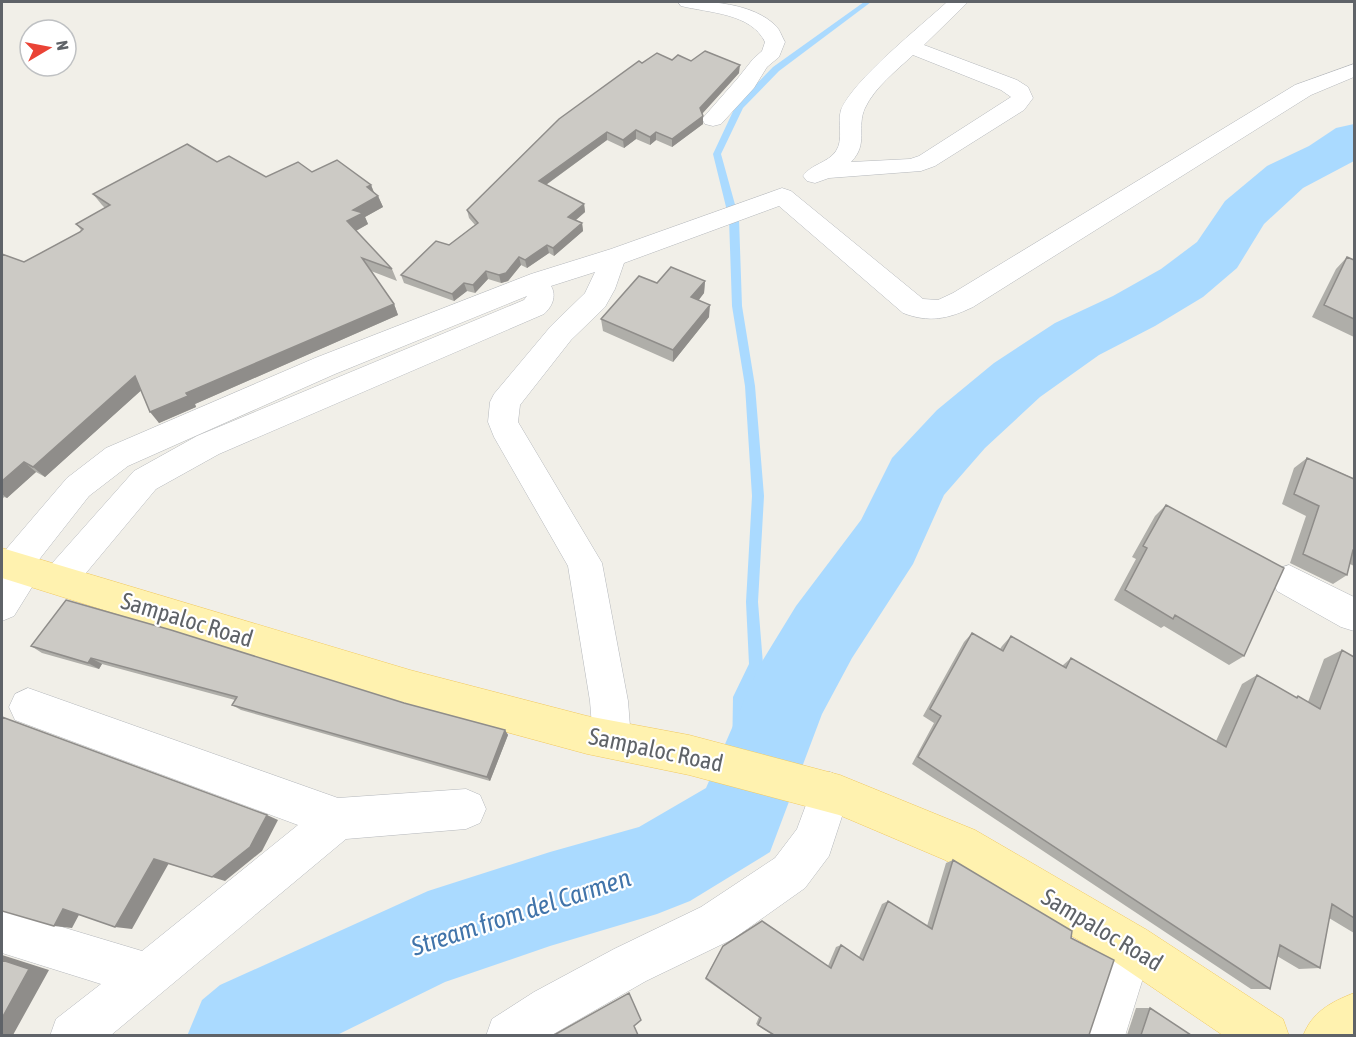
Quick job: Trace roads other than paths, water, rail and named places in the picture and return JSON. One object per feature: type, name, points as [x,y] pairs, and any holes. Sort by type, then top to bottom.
[{"type":"main road","name":"Sampaloc Road","points":[[24,570],[410,688],[587,735],[689,755],[819,789],[960,845],[1131,946],[1266,1035]]},
{"type":"main road","points":[[1326,1035],[1354,1016]]},
{"type":"street","points":[[688,2],[750,16],[769,30],[774,42],[772,53],[760,63],[746,83],[712,118]]},
{"type":"street","points":[[2,605],[78,487],[117,458],[161,454],[208,445],[332,378],[534,307],[539,303],[541,296],[540,280],[616,256],[774,199],[838,162],[847,153],[851,140],[852,111],[866,88],[958,2]]},
{"type":"street","points":[[823,171],[913,166],[927,161],[1016,105],[1022,98],[1020,92],[1009,85],[910,47]]},
{"type":"street","points":[[774,199],[913,306],[928,311],[941,310],[963,300],[1304,90],[1354,70]]},
{"type":"street","points":[[612,739],[609,701],[585,563],[509,437],[503,422],[505,402],[561,333],[595,300],[616,256]]},
{"type":"street","points":[[24,570],[126,500],[145,480],[161,454]]},
{"type":"street","points":[[1289,580],[1354,615]]},
{"type":"street","points":[[28,707],[338,819],[466,809]]},
{"type":"street","points":[[509,1035],[560,1002],[717,923],[790,873],[814,841],[819,789]]},
{"type":"street","points":[[73,1035],[338,819]]},
{"type":"street","points":[[2,931],[147,975]]},
{"type":"street","points":[[1101,1035],[1131,946]]},
{"type":"waterway","points":[[738,820],[740,697],[756,664],[752,602],[758,496],[750,386],[737,306],[734,219],[717,154],[739,107],[776,69],[868,2]]},
{"type":"waterway","name":"Stream from del Carmen","points":[[238,1036],[256,1021],[428,939],[550,899],[657,868],[738,820],[787,696],[824,632],[887,542],[917,478],[961,429],[1017,380],[1077,339],[1134,311],[1182,283],[1217,255],[1244,213],[1285,177],[1327,157],[1354,139]]}]
